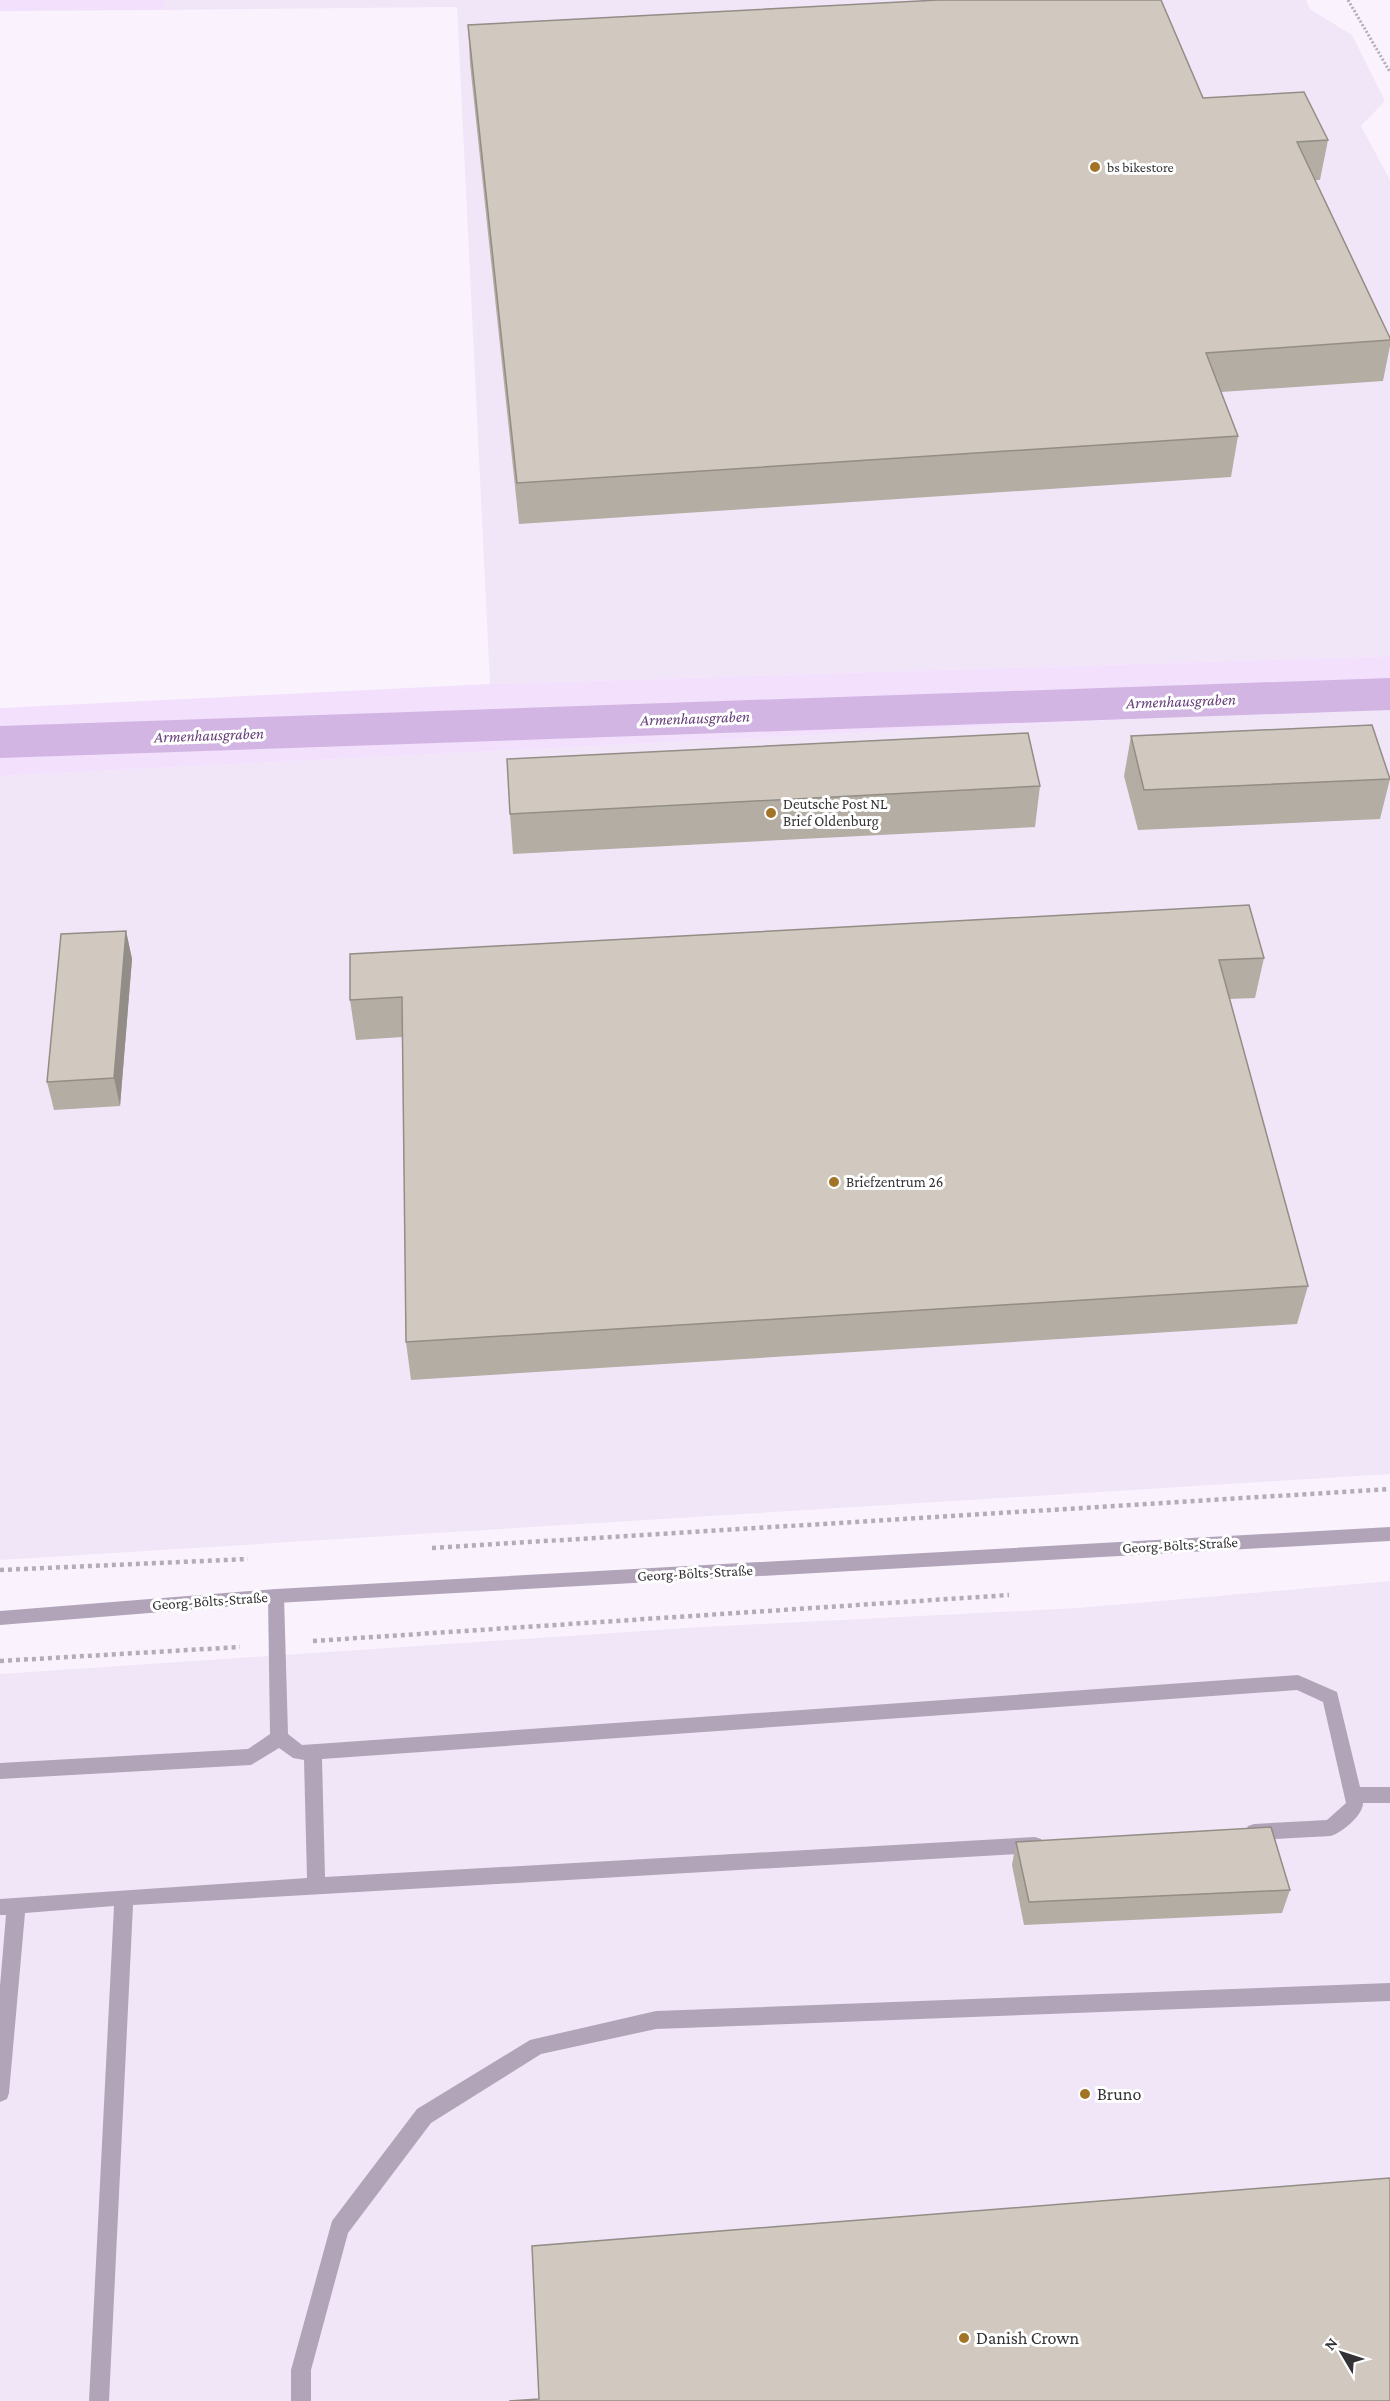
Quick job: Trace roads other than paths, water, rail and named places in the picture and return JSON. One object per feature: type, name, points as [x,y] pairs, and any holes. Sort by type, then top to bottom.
[{"type":"street","name":"Georg-Bölts-Straße","points":[[0,1618],[276,1596],[1390,1534]]},
{"type":"street","points":[[276,1596],[279,1738]]},
{"type":"street","points":[[279,1738],[299,1753],[1298,1682],[1331,1697],[1355,1806],[1331,1828],[1236,1833]]},
{"type":"street","points":[[0,1771],[251,1756],[279,1738]]},
{"type":"street","points":[[313,1752],[316,1886]]},
{"type":"street","points":[[1353,1795],[1390,1794]]},
{"type":"street","points":[[0,2093],[8,1907],[124,1897],[1057,1844]]},
{"type":"street","points":[[99,2401],[124,1897]]},
{"type":"street","points":[[301,2401],[301,2370],[339,2228],[424,2116],[537,2046],[656,2020],[1390,1992]]},
{"type":"waterway","name":"Armenhausgraben","points":[[0,742],[1390,694]]},
{"type":"place","name":"bs bikestore","points":[[1095,167]]},
{"type":"place","name":"Deutsche Post NL Brief Oldenburg","points":[[771,813]]},
{"type":"place","name":"Briefzentrum 26","points":[[834,1182]]},
{"type":"place","name":"Bruno","points":[[1085,2094]]},
{"type":"place","name":"Danish Crown","points":[[964,2338]]}]
